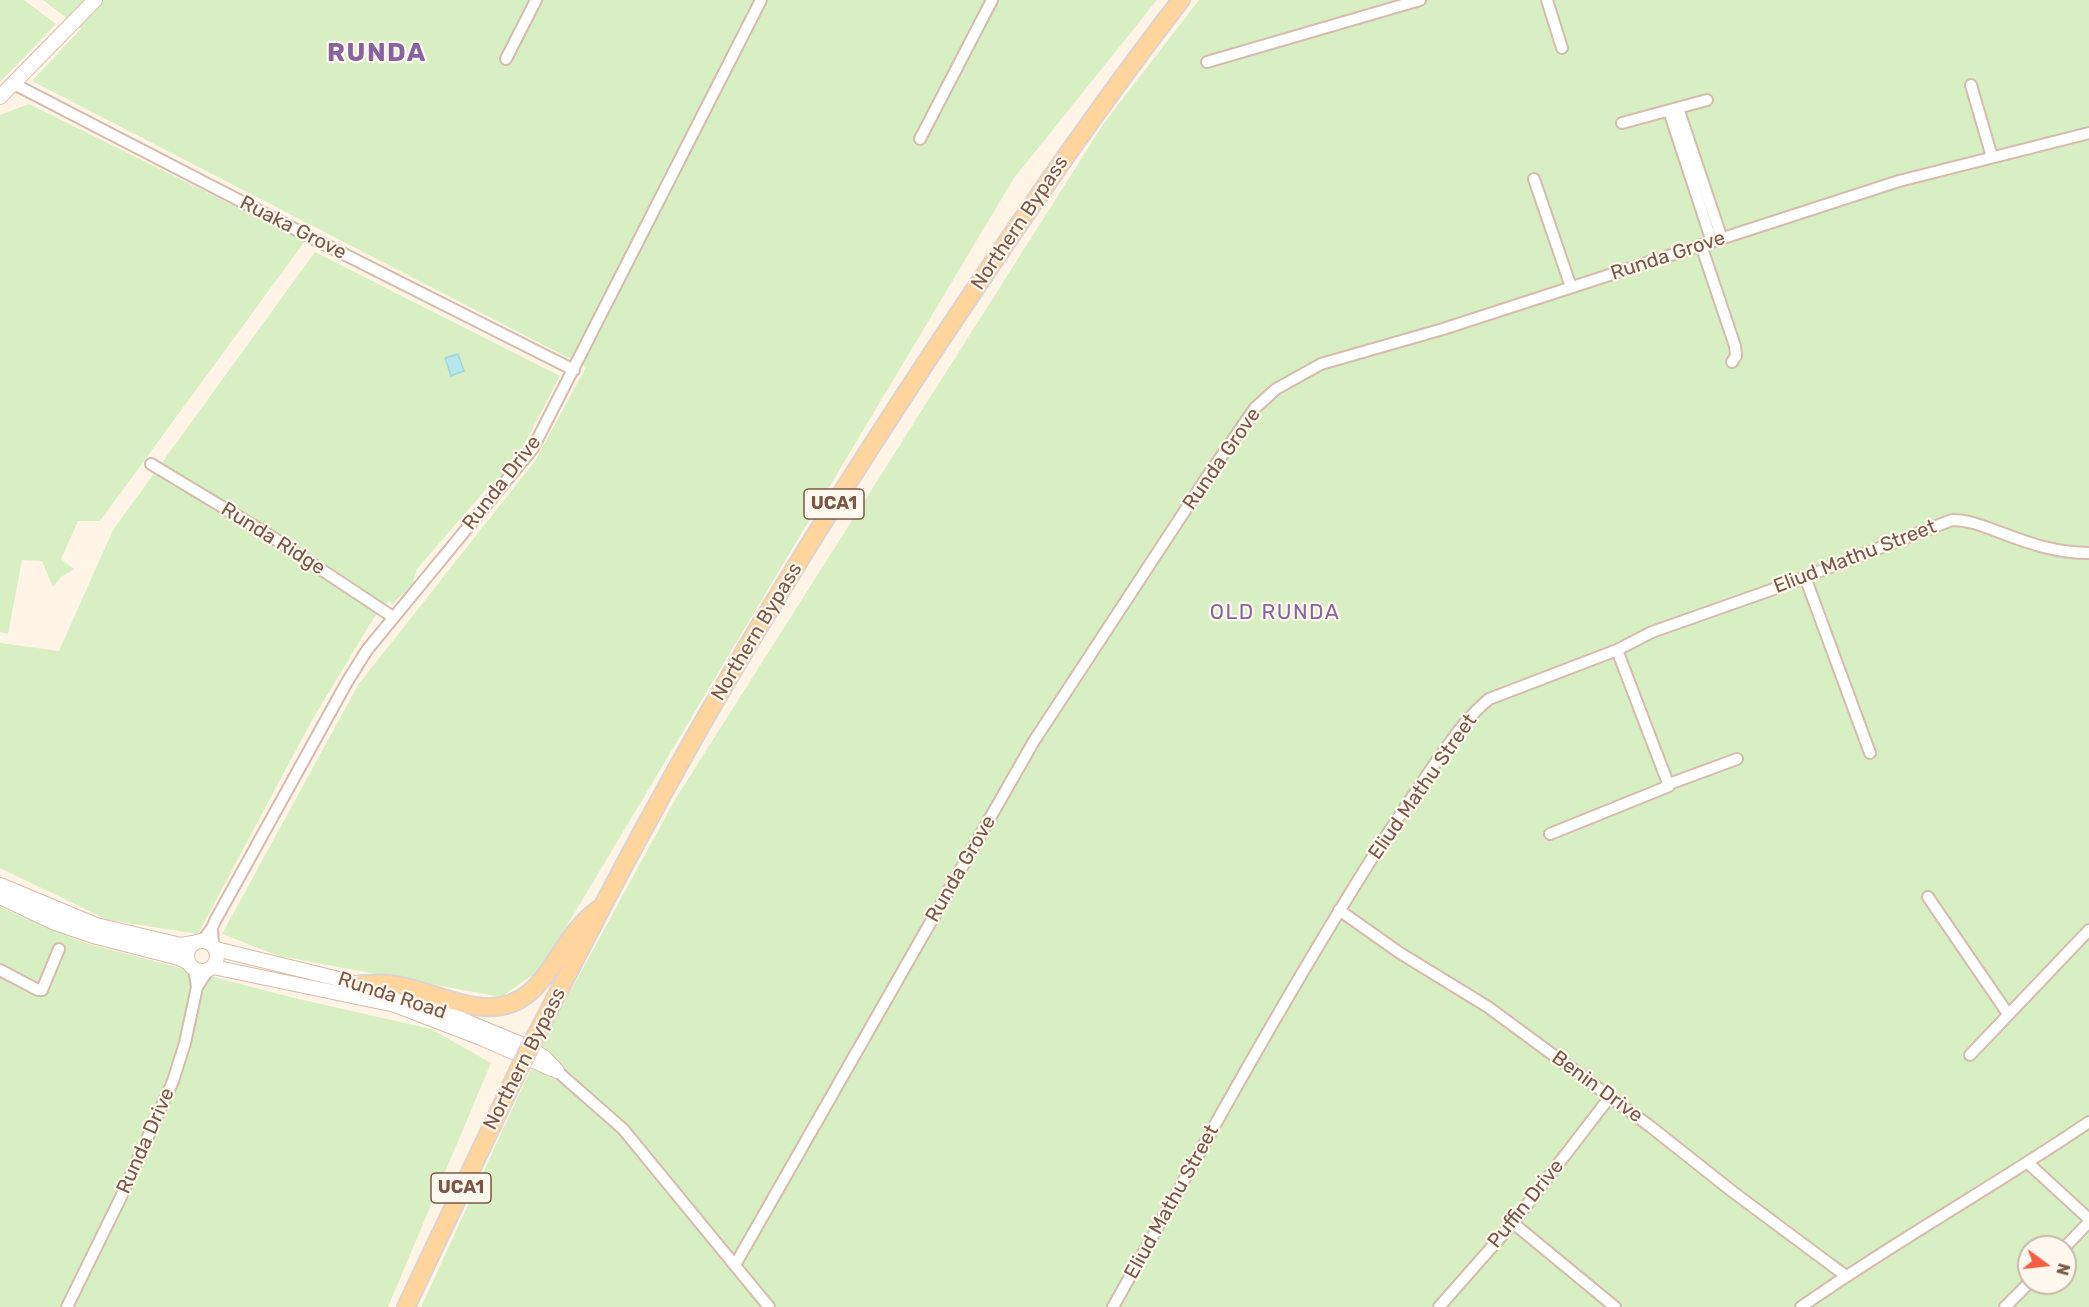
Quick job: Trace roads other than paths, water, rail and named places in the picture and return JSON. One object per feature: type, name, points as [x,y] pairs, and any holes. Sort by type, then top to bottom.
[{"type":"main road","name":"Northern Bypass","points":[[406,1307],[519,1069],[651,814],[714,703],[844,488],[1011,234],[1123,75],[1181,0]]},
{"type":"main road","points":[[361,984],[390,984],[461,1003],[500,1008],[515,1002],[541,981],[578,927],[604,906]]},
{"type":"street","points":[[0,97],[95,0]]},
{"type":"street","points":[[506,59],[536,0]]},
{"type":"street","name":"Runda Drive","points":[[206,944],[212,928],[347,682],[367,650],[533,448],[761,0]]},
{"type":"street","points":[[920,139],[992,0]]},
{"type":"street","points":[[1207,62],[1420,0]]},
{"type":"street","points":[[1547,0],[1562,48]]},
{"type":"street","name":"Ruaka Grove","points":[[14,84],[316,241],[574,370]]},
{"type":"street","points":[[1971,85],[1992,157]]},
{"type":"street","points":[[1622,123],[1707,100]]},
{"type":"street","points":[[1674,109],[1711,242],[1735,346],[1737,356],[1731,362]]},
{"type":"street","name":"Runda Grove","points":[[735,1265],[1034,741],[1207,477],[1255,408],[1276,389],[1322,364],[1443,329],[1899,181],[2089,133]]},
{"type":"street","points":[[1534,179],[1571,287]]},
{"type":"street","name":"Runda Ridge","points":[[151,464],[268,535],[393,617]]},
{"type":"street","name":"Eliud Mathu Street","points":[[1113,1307],[1286,999],[1339,910],[1398,816],[1472,712],[1489,699],[1617,650],[1652,632],[1805,577],[1952,520],[1967,520],[2038,546],[2071,553],[2089,552]]},
{"type":"street","points":[[1805,577],[1870,753]]},
{"type":"street","points":[[1617,650],[1669,784]]},
{"type":"street","points":[[1550,834],[1668,788],[1669,784],[1737,759]]},
{"type":"street","name":"Runda Road","points":[[0,885],[96,925],[181,945],[206,944],[400,994],[528,1047],[545,1058],[556,1071],[623,1129],[769,1307]]},
{"type":"street","points":[[0,897],[93,936],[179,958],[199,971],[210,968]]},
{"type":"street","points":[[1928,897],[2008,1014]]},
{"type":"street","name":"Benin Drive","points":[[1339,910],[1400,952],[1488,1007],[1651,1127],[1846,1276]]},
{"type":"street","points":[[1970,1055],[2089,930]]},
{"type":"street","name":"Runda Drive","points":[[191,965],[188,950],[206,944]]},
{"type":"street","name":"Runda Drive","points":[[67,1307],[120,1199],[173,1081],[185,1043],[197,987],[218,957],[206,944]]},
{"type":"street","points":[[0,970],[42,990],[59,949]]},
{"type":"street","points":[[191,965],[197,987]]},
{"type":"street","name":"Runda Road","points":[[210,968],[395,1005],[481,1038],[556,1071]]},
{"type":"street","name":"Puffin Drive","points":[[1439,1307],[1513,1223],[1609,1098]]},
{"type":"street","points":[[1802,1307],[1846,1276],[2028,1163],[2089,1122]]},
{"type":"street","points":[[2028,1163],[2089,1221],[2076,1235]]},
{"type":"street","points":[[1513,1223],[1615,1307]]},
{"type":"street","points":[[2005,1307],[2017,1295]]},
{"type":"water","points":[[458,354],[464,371],[451,376],[445,358]]},
{"type":"district","name":"RUNDA","points":[[377,53]]},
{"type":"district","name":"OLD RUNDA","points":[[1275,613]]}]
